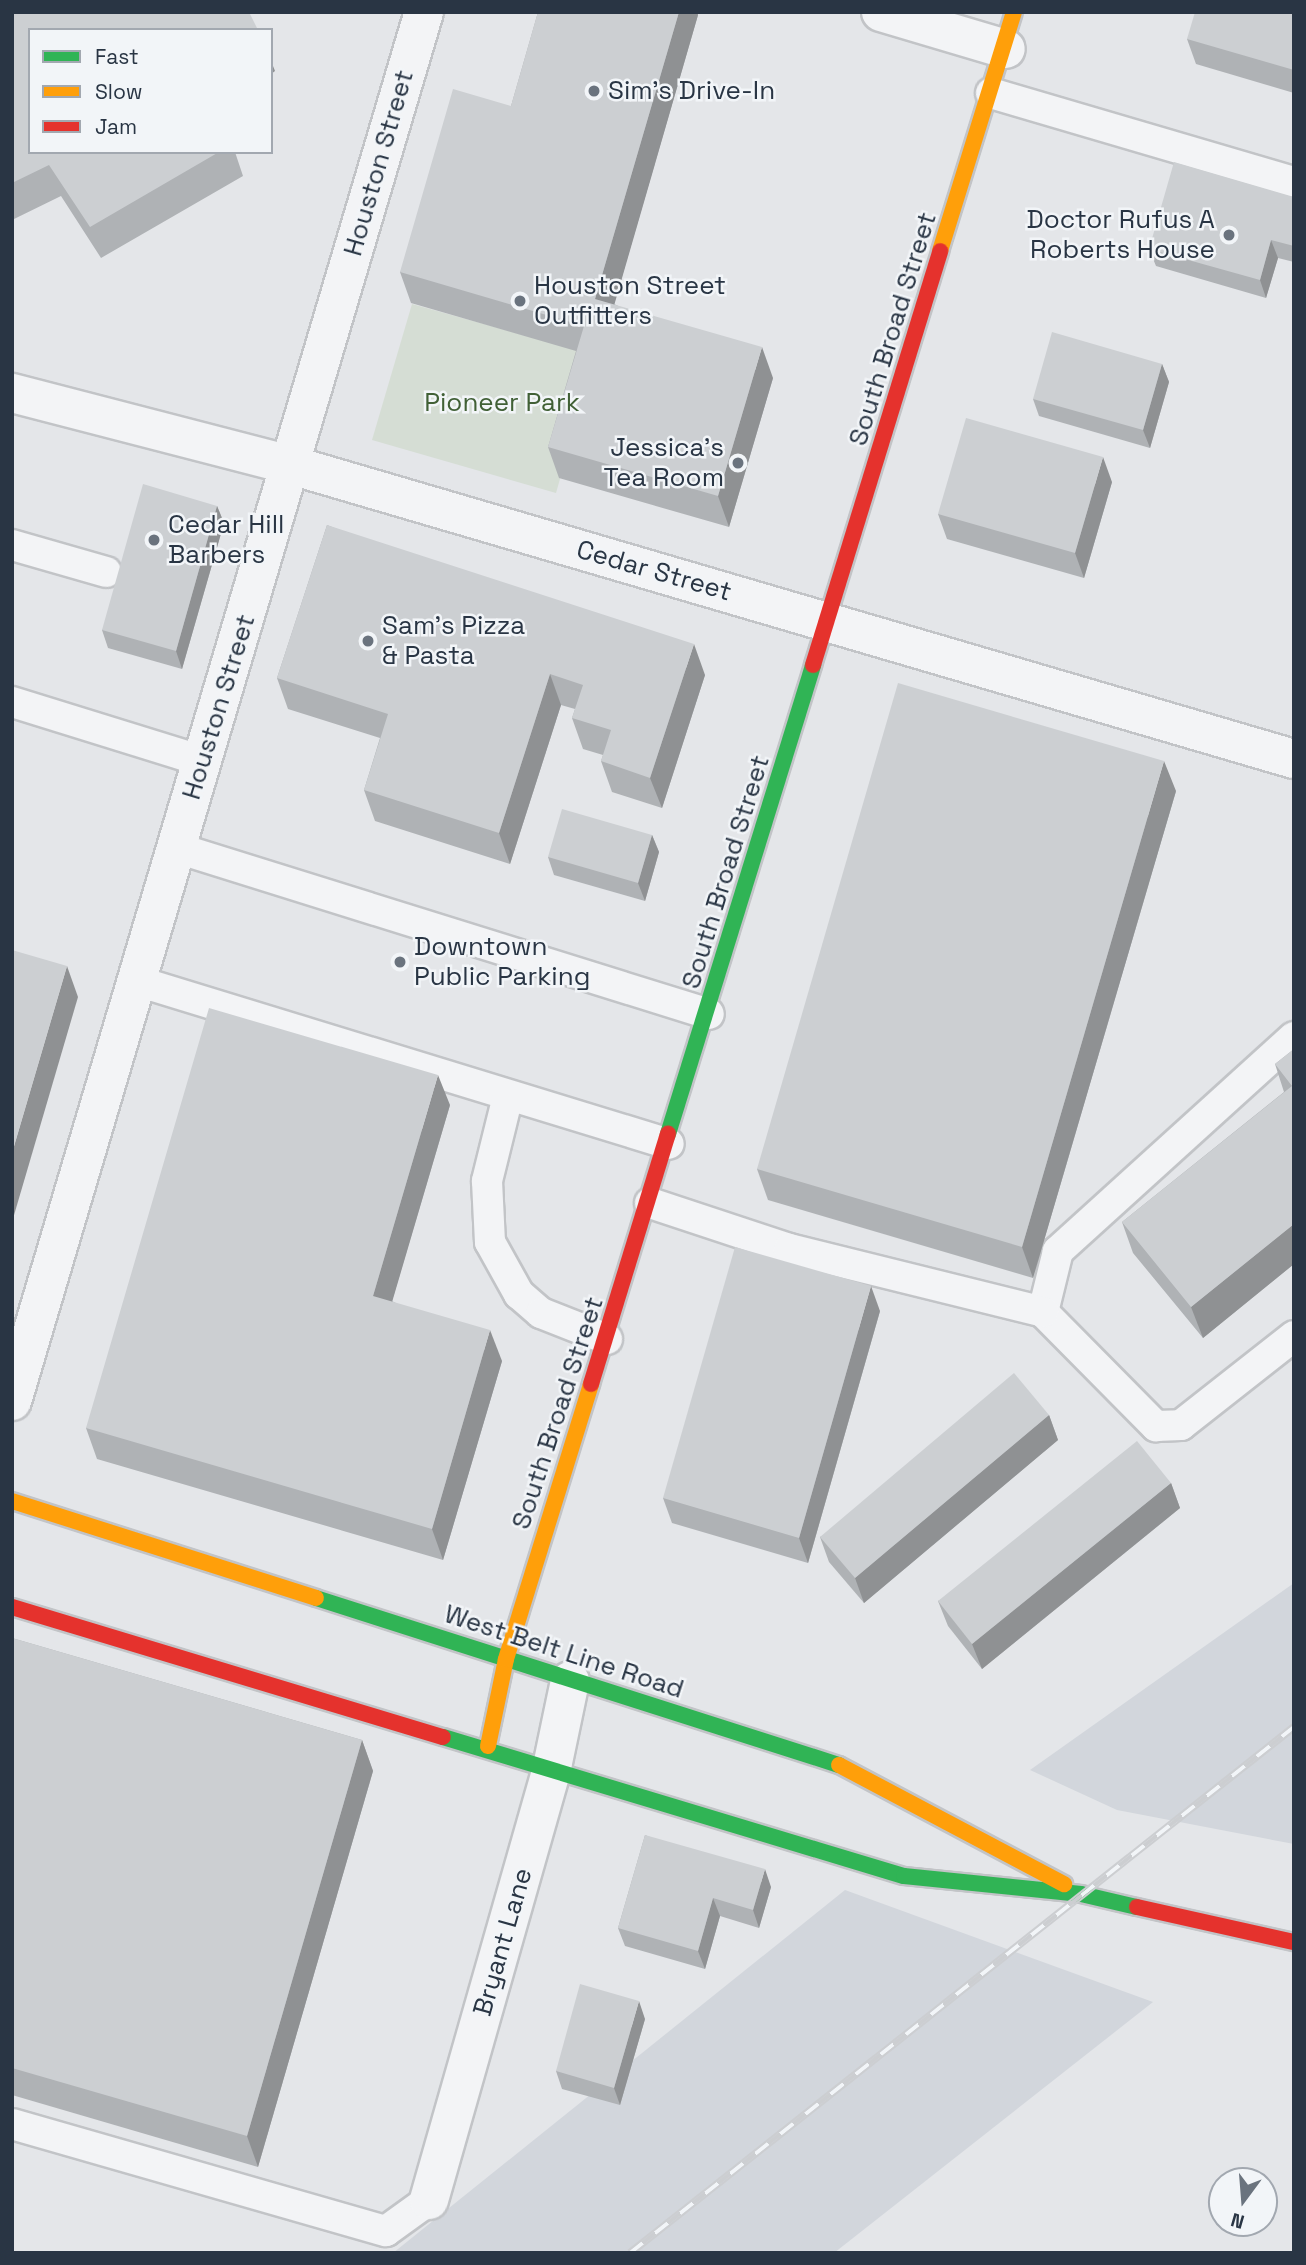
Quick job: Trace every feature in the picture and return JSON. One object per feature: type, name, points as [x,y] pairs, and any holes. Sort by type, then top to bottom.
[{"type":"main road","name":"South Broad Street","points":[[488,1746],[506,1659],[669,1144],[1006,49],[1014,12]]},
{"type":"main road","name":"West Belt Line Road","points":[[12,1501],[854,1770],[1081,1894]]},
{"type":"main road","name":"West Belt Line Road","points":[[12,1608],[488,1746],[904,1875],[1081,1894],[1294,1942]]},
{"type":"street","name":"Houston Street","points":[[15,1383],[177,848],[424,12]]},
{"type":"street","points":[[881,12],[1006,49]]},
{"type":"street","name":"Cedar Street","points":[[12,393],[290,465],[1294,759]]},
{"type":"street","name":"Bryant Lane","points":[[429,2200],[552,1767],[570,1681]]},
{"type":"lane","points":[[991,93],[1294,183]]},
{"type":"lane","points":[[12,545],[106,572]]},
{"type":"lane","points":[[12,702],[202,761]]},
{"type":"lane","points":[[177,848],[709,1014]]},
{"type":"lane","points":[[137,981],[669,1144]]},
{"type":"lane","points":[[1043,1312],[1058,1251],[1294,1037]]},
{"type":"lane","points":[[508,1096],[487,1181],[490,1242],[519,1294],[541,1313],[607,1339]]},
{"type":"lane","points":[[650,1203],[789,1249],[1043,1312],[1156,1426],[1181,1425],[1294,1336]]},
{"type":"lane","points":[[12,2124],[386,2231],[429,2200]]},
{"type":"shaded area","points":[[1294,1583],[1294,1844],[1117,1810],[1030,1770]]},
{"type":"shaded area","points":[[845,1890],[1153,2002],[834,2253],[393,2253]]},
{"type":"green space","name":"Pioneer Park","points":[[412,304],[595,355],[556,493],[372,440]]},
{"type":"building","points":[[12,12],[249,12],[257,28],[28,28],[28,154],[216,154],[90,227],[49,165],[12,183]]},
{"type":"building","points":[[538,12],[679,12],[595,299],[762,347],[718,496],[548,447],[584,326],[400,272],[453,89],[511,106]]},
{"type":"building","points":[[1195,12],[1294,12],[1294,70],[1187,39]]},
{"type":"building","name":"Doctor Rufus A Roberts House","points":[[1174,162],[1294,197],[1294,246],[1271,240],[1260,280],[1149,249]]},
{"type":"building","points":[[1052,332],[1162,364],[1143,430],[1033,399]]},
{"type":"building","points":[[966,418],[1103,457],[1075,553],[938,514]]},
{"type":"building","points":[[143,484],[217,506],[176,651],[102,630]]},
{"type":"building","points":[[327,525],[694,644],[650,778],[601,761],[611,730],[572,718],[583,685],[550,674],[499,833],[364,790],[388,714],[277,678]]},
{"type":"building","points":[[898,683],[1164,761],[1022,1247],[757,1169]]},
{"type":"building","points":[[562,809],[652,835],[638,883],[548,857]]},
{"type":"building","points":[[12,950],[67,966],[12,1153]]},
{"type":"building","points":[[209,1008],[438,1075],[373,1296],[490,1330],[432,1529],[86,1428]]},
{"type":"building","points":[[1294,1049],[1294,1224],[1191,1307],[1122,1222],[1292,1086],[1275,1064]]},
{"type":"building","points":[[735,1247],[871,1286],[799,1538],[663,1498]]},
{"type":"building","points":[[1014,1373],[1049,1415],[855,1578],[820,1537]]},
{"type":"building","points":[[1137,1441],[1171,1483],[972,1644],[938,1601]]},
{"type":"building","points":[[12,1638],[362,1740],[247,2136],[12,2068]]},
{"type":"building","points":[[645,1835],[765,1869],[753,1910],[713,1898],[698,1951],[618,1928]]},
{"type":"building","points":[[580,1984],[639,2001],[614,2088],[556,2071]]},
{"type":"railway","points":[[630,2253],[1294,1727]]},
{"type":"traffic: fast","points":[[668,1134],[813,665]]},
{"type":"traffic: fast","points":[[316,1598],[839,1765]]},
{"type":"traffic: fast","points":[[443,1737],[904,1876],[1081,1894],[1137,1907]]},
{"type":"traffic: slow","points":[[940,251],[1014,12]]},
{"type":"traffic: slow","points":[[488,1746],[506,1659],[591,1384]]},
{"type":"traffic: slow","points":[[12,1501],[316,1598]]},
{"type":"traffic: slow","points":[[839,1765],[1064,1884]]},
{"type":"traffic: jam","points":[[813,665],[940,251]]},
{"type":"traffic: jam","points":[[591,1384],[668,1134]]},
{"type":"traffic: jam","points":[[12,1607],[443,1737]]},
{"type":"traffic: jam","points":[[1137,1907],[1294,1942]]},
{"type":"place","name":"Sim's Drive-In","points":[[594,91]]},
{"type":"place","name":"Doctor Rufus A Roberts House","points":[[1229,235]]},
{"type":"place","name":"Houston Street Outfitters","points":[[520,301]]},
{"type":"place","name":"Jessica's Tea Room","points":[[738,463]]},
{"type":"place","name":"Cedar Hill Barbers","points":[[154,540]]},
{"type":"place","name":"Sam's Pizza & Pasta","points":[[368,641]]},
{"type":"place","name":"Downtown Public Parking","points":[[400,962]]}]
